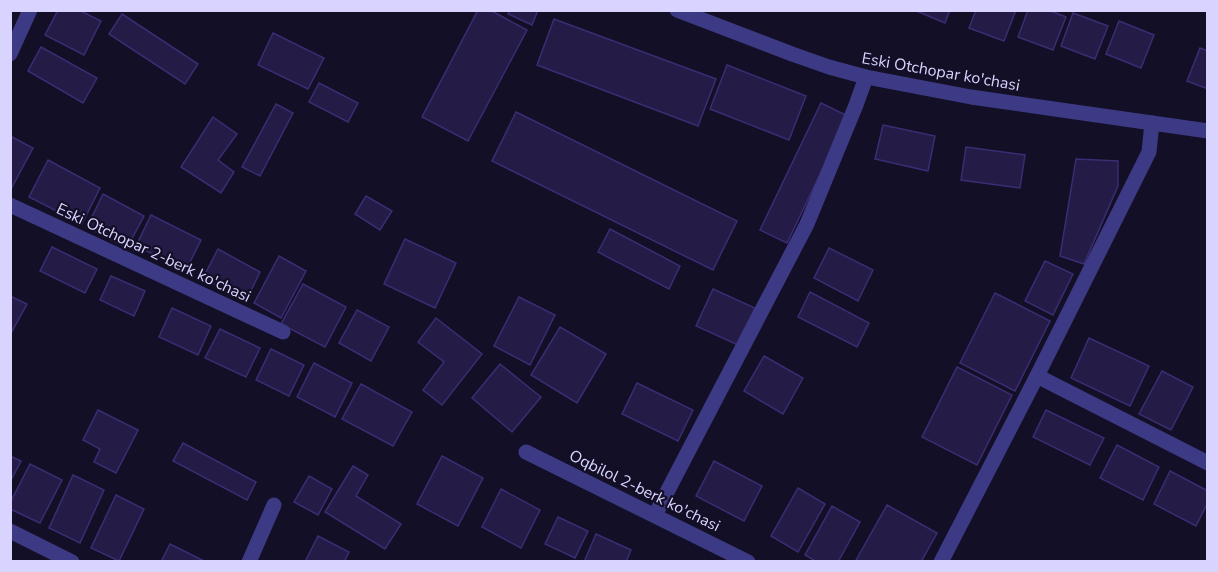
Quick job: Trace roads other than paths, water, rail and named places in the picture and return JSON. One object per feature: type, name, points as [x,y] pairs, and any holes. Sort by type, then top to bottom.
[{"type":"street","points":[[10,54],[30,10]]},
{"type":"street","name":"Eski Otchopar ko'chasi","points":[[677,10],[792,54],[866,77],[971,97],[1208,131]]},
{"type":"street","points":[[656,515],[807,224],[866,77]]},
{"type":"street","points":[[941,561],[1149,152],[1152,123]]},
{"type":"street","name":"Eski Otchopar 2-berk ko'chasi","points":[[10,205],[283,332]]},
{"type":"street","points":[[1036,376],[1208,463]]},
{"type":"street","name":"Oqbilol 2-berk ko'chasi","points":[[526,452],[748,561]]},
{"type":"street","points":[[249,561],[274,505]]},
{"type":"street","points":[[10,531],[72,561]]}]
